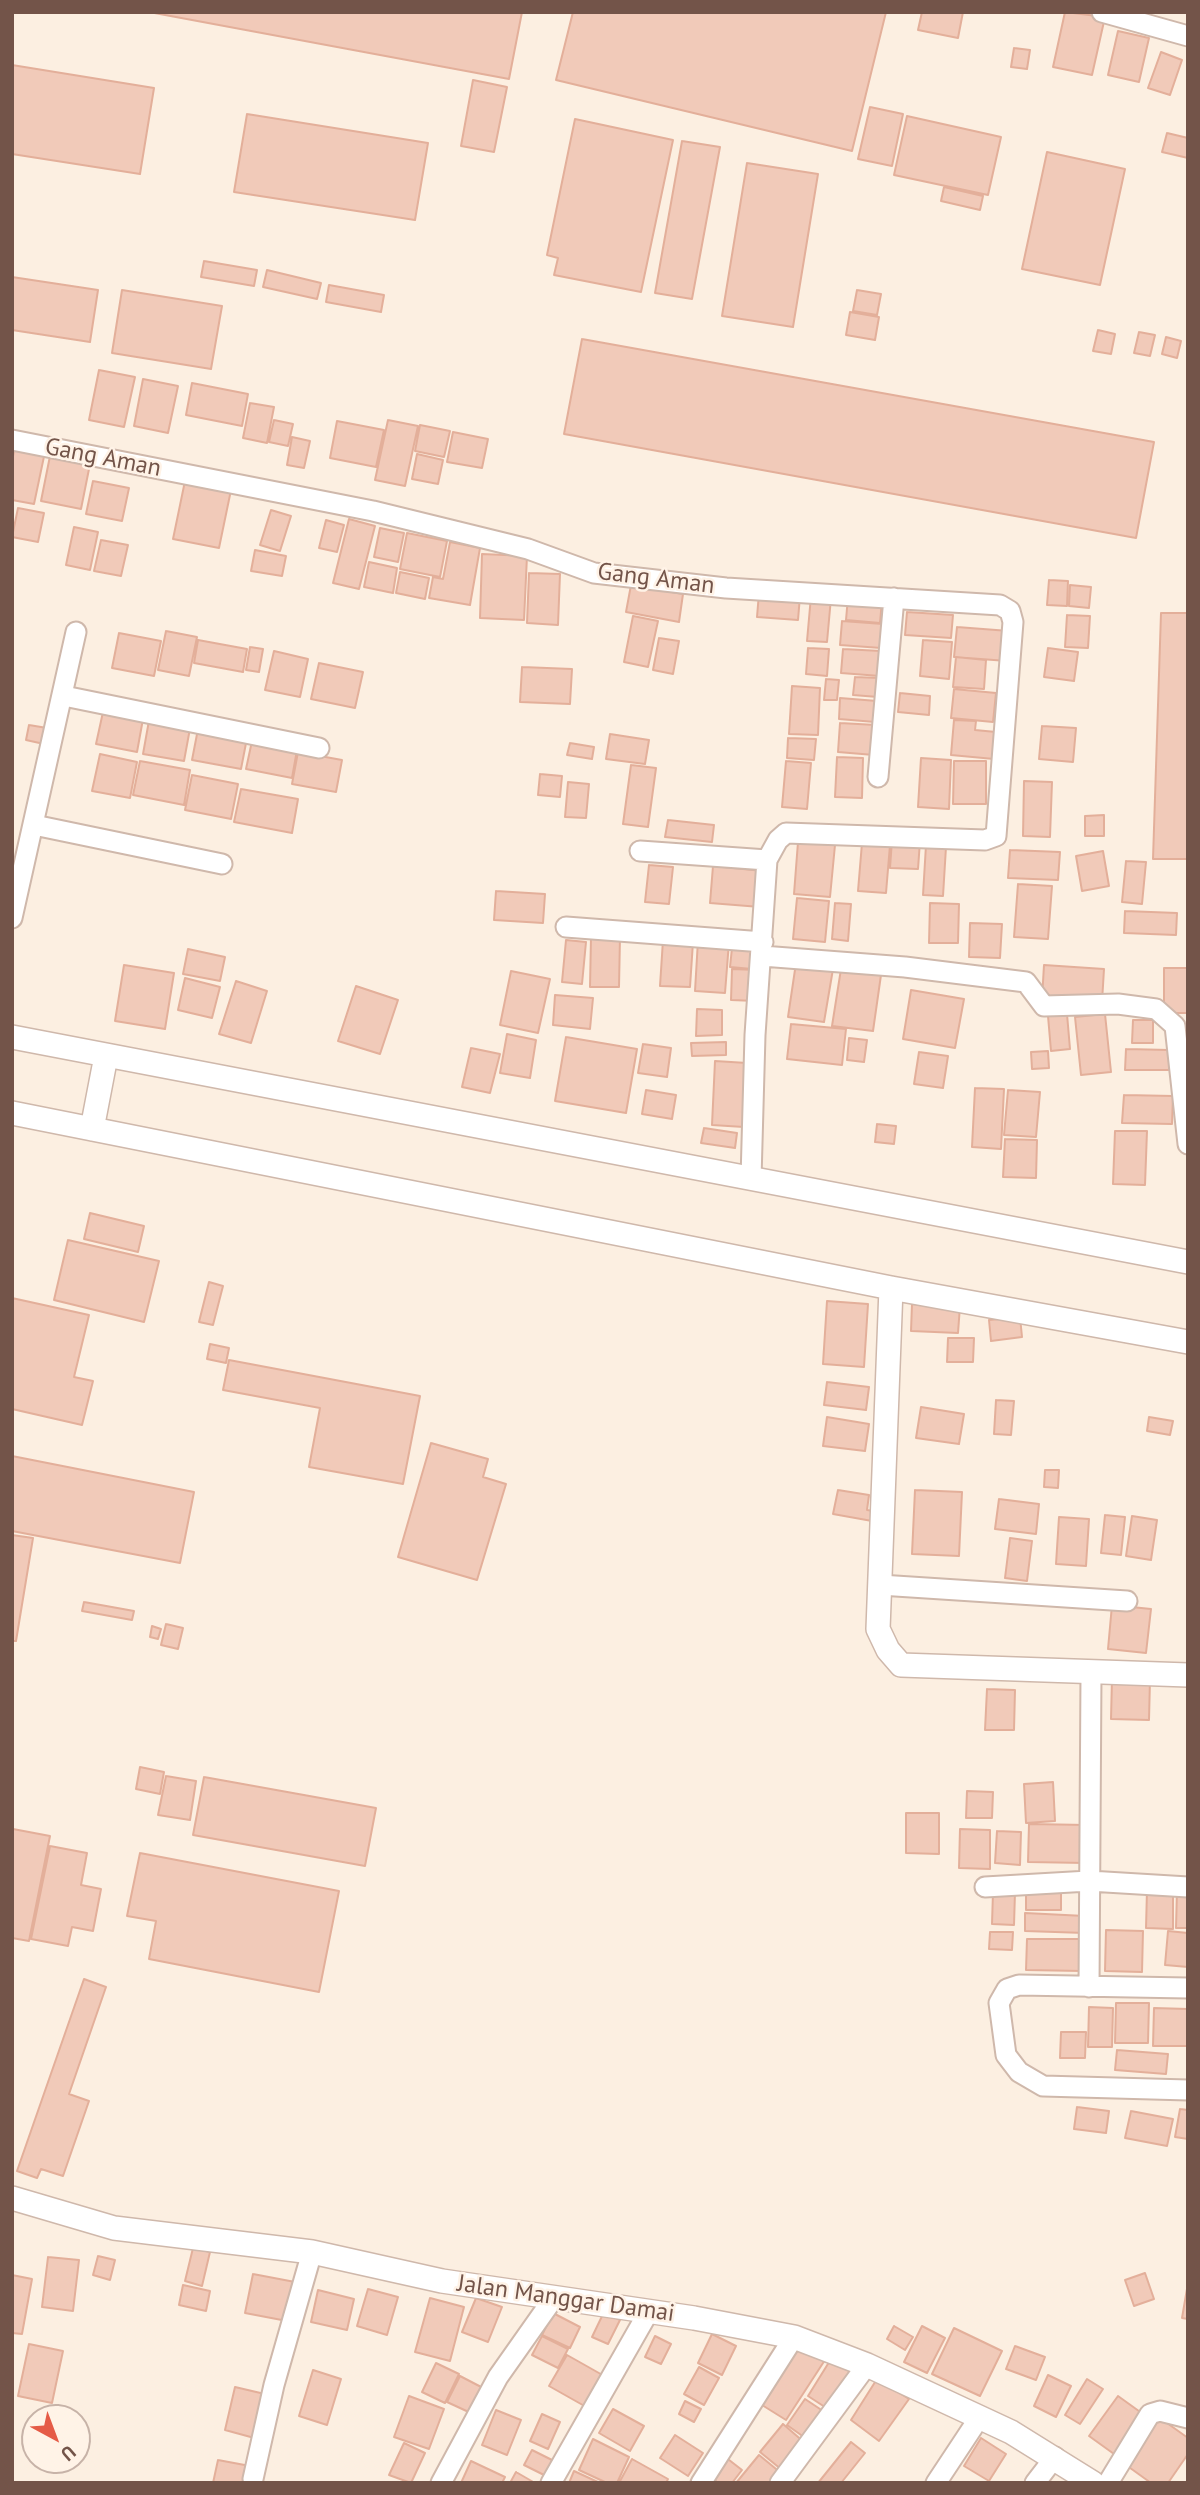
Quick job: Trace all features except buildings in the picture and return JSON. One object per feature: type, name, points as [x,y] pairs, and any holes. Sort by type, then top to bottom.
[{"type":"street","points":[[1102,12],[1188,36]]},
{"type":"street","name":"Gang Aman","points":[[12,440],[373,511],[528,549],[594,573],[726,588],[1000,605],[1010,611],[1013,622],[999,829],[996,836],[985,840],[786,833],[778,840],[767,860]]},
{"type":"street","points":[[878,777],[894,598]]},
{"type":"street","points":[[12,918],[76,632]]},
{"type":"street","points":[[64,695],[319,748]]},
{"type":"street","points":[[34,825],[222,864]]},
{"type":"street","points":[[640,851],[767,860],[755,1035],[751,1179]]},
{"type":"street","points":[[566,927],[1026,982],[1044,1006],[1118,1004],[1156,1009],[1175,1026],[1188,1144]]},
{"type":"street","points":[[12,1037],[1188,1262]]},
{"type":"street","points":[[92,1129],[106,1056]]},
{"type":"street","points":[[12,1113],[891,1288],[1188,1342]]},
{"type":"street","points":[[891,1288],[878,1629],[888,1650],[901,1665],[1091,1674],[1188,1675]]},
{"type":"street","points":[[880,1585],[1127,1601]]},
{"type":"street","points":[[1089,1987],[1091,1674]]},
{"type":"street","points":[[985,1888],[1089,1881],[1188,1887]]},
{"type":"street","points":[[1188,1988],[1019,1985],[1007,1989],[999,2003],[1006,2055],[1019,2072],[1043,2086],[1188,2090]]},
{"type":"street","name":"Jalan Manggar Damai","points":[[12,2198],[114,2228],[313,2252],[442,2281],[649,2311],[794,2337],[867,2365],[979,2418],[1055,2456],[1093,2483]]},
{"type":"street","points":[[253,2479],[274,2385],[313,2252]]},
{"type":"street","points":[[441,2483],[498,2377],[553,2299]]},
{"type":"street","points":[[551,2483],[649,2311]]},
{"type":"street","points":[[701,2483],[794,2337]]},
{"type":"street","points":[[780,2483],[867,2365]]},
{"type":"street","points":[[1108,2483],[1150,2414],[1160,2411],[1188,2418]]},
{"type":"street","points":[[936,2483],[979,2418]]},
{"type":"street","points":[[1035,2483],[1055,2456]]}]
